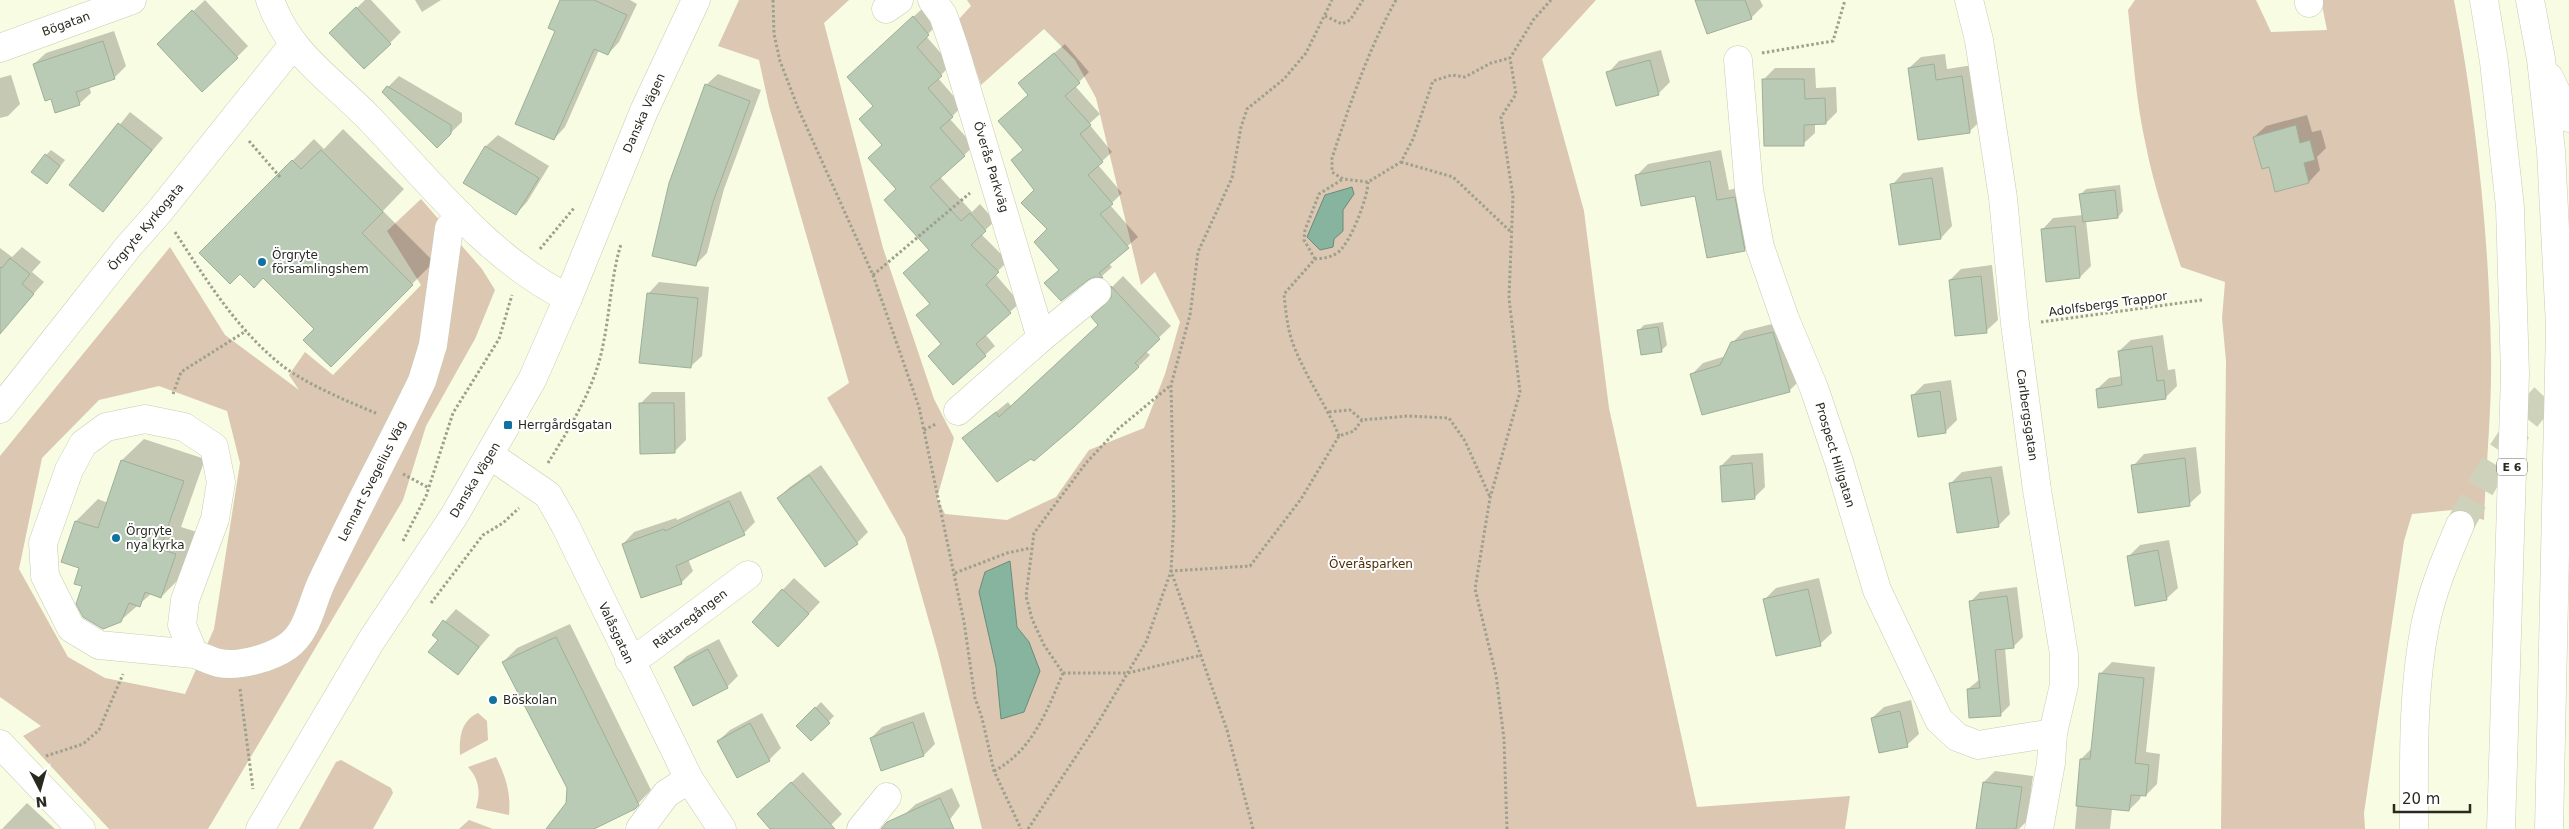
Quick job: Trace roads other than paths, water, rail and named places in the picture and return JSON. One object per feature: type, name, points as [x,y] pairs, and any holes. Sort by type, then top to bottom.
[{"type":"main road","name":"Bögatan","points":[[0,48],[132,0]]},
{"type":"main road","points":[[270,0],[278,22],[292,45],[367,116],[460,215],[524,273],[568,298]]},
{"type":"main road","name":"Danska Vägen","points":[[260,829],[371,641],[454,516],[532,380],[568,298],[644,111],[696,0]]},
{"type":"main road","name":"Överås Parkväg","points":[[932,0],[943,15],[949,31],[994,174],[1042,338]]},
{"type":"main road","name":"Carlbergsgatan","points":[[1969,0],[1979,40],[2003,198],[2015,324],[2037,490],[2064,654],[2064,684],[2053,733],[2051,763],[2039,829]]},
{"type":"main road","name":"E 6","points":[[2484,0],[2494,62],[2510,207],[2515,374],[2501,829]]},
{"type":"main road","points":[[2530,0],[2541,59],[2550,151],[2560,326],[2552,741],[2548,829]]},
{"type":"main road","name":"Örgryte Kyrkogata","points":[[0,410],[128,246],[159,212],[292,45]]},
{"type":"main road","points":[[2541,59],[2569,118]]},
{"type":"main road","name":"Prospect Hillgatan","points":[[1738,60],[1749,189],[1760,247],[1785,319],[1814,388],[1836,453],[1877,590],[1939,720],[1957,738],[1978,745],[2053,733]]},
{"type":"main road","name":"Lennart Svegelius Väg","points":[[194,654],[182,625],[185,600],[215,519],[221,482],[214,447],[184,427],[145,418],[106,427],[83,444],[69,470],[43,543],[45,576],[71,628],[99,645],[194,654],[218,662],[235,664],[268,656],[288,646],[297,637],[321,582],[422,381],[433,345],[449,228],[460,215]]},
{"type":"main road","points":[[958,411],[1097,292]]},
{"type":"main road","name":"Valåsgatan","points":[[490,455],[548,495],[565,525],[629,660],[689,779],[722,829]]},
{"type":"main road","points":[[2414,829],[2418,678],[2425,626],[2440,573],[2460,525]]},
{"type":"main road","name":"Rättaregången","points":[[629,660],[645,652],[748,575]]},
{"type":"main road","points":[[2552,741],[2569,689]]},
{"type":"main road","points":[[0,744],[81,829]]},
{"type":"main road","points":[[640,829],[666,794],[689,779]]},
{"type":"main road","points":[[861,829],[887,797]]},
{"type":"tunnel","points":[[2460,525],[2507,444],[2551,390],[2569,374]]},
{"type":"place","name":"Örgryte församlingshem","points":[[262,262]]},
{"type":"place","name":"Herrgårdsgatan","points":[[508,425]]},
{"type":"place","name":"Örgryte nya kyrka","points":[[116,538]]},
{"type":"place","name":"Böskolan","points":[[493,700]]},
{"type":"park label","name":"Överåsparken","points":[[1371,564]]}]
